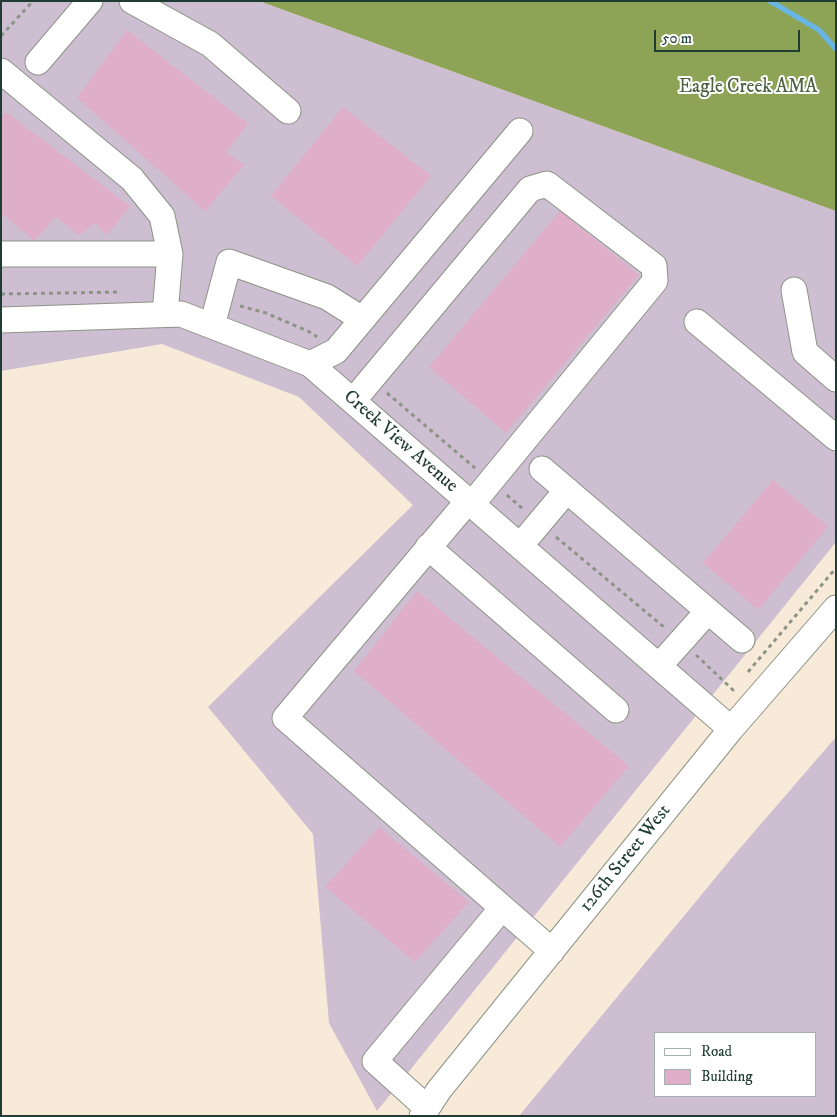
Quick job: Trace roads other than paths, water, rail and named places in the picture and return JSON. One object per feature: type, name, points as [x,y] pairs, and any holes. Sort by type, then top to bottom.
[{"type":"street","points":[[38,62],[90,1]]},
{"type":"street","points":[[132,1],[210,44],[288,111]]},
{"type":"street","points":[[6,83],[132,179],[162,216],[170,254],[165,314]]},
{"type":"street","points":[[310,364],[336,351],[520,131]]},
{"type":"street","points":[[353,401],[530,189],[547,184],[654,266],[655,281],[470,502],[428,547],[285,718],[552,951]]},
{"type":"street","points":[[1,254],[170,254]]},
{"type":"street","points":[[212,326],[228,262],[326,297],[362,320]]},
{"type":"street","points":[[794,290],[805,352],[836,379]]},
{"type":"street","name":"Creek View Avenue","points":[[1,320],[181,314],[310,364],[731,729]]},
{"type":"street","points":[[697,322],[836,438]]},
{"type":"street","points":[[542,470],[742,640]]},
{"type":"street","points":[[520,546],[567,490]]},
{"type":"street","points":[[428,547],[616,710]]},
{"type":"street","name":"126th Street West","points":[[425,1112],[438,1090],[731,729],[836,608]]},
{"type":"street","points":[[659,666],[708,611]]},
{"type":"street","points":[[425,1112],[375,1061],[502,908]]},
{"type":"waterway","points":[[770,1],[819,30],[836,49]]},
{"type":"park label","name":"Eagle Creek AMA","points":[[748,88]]}]
